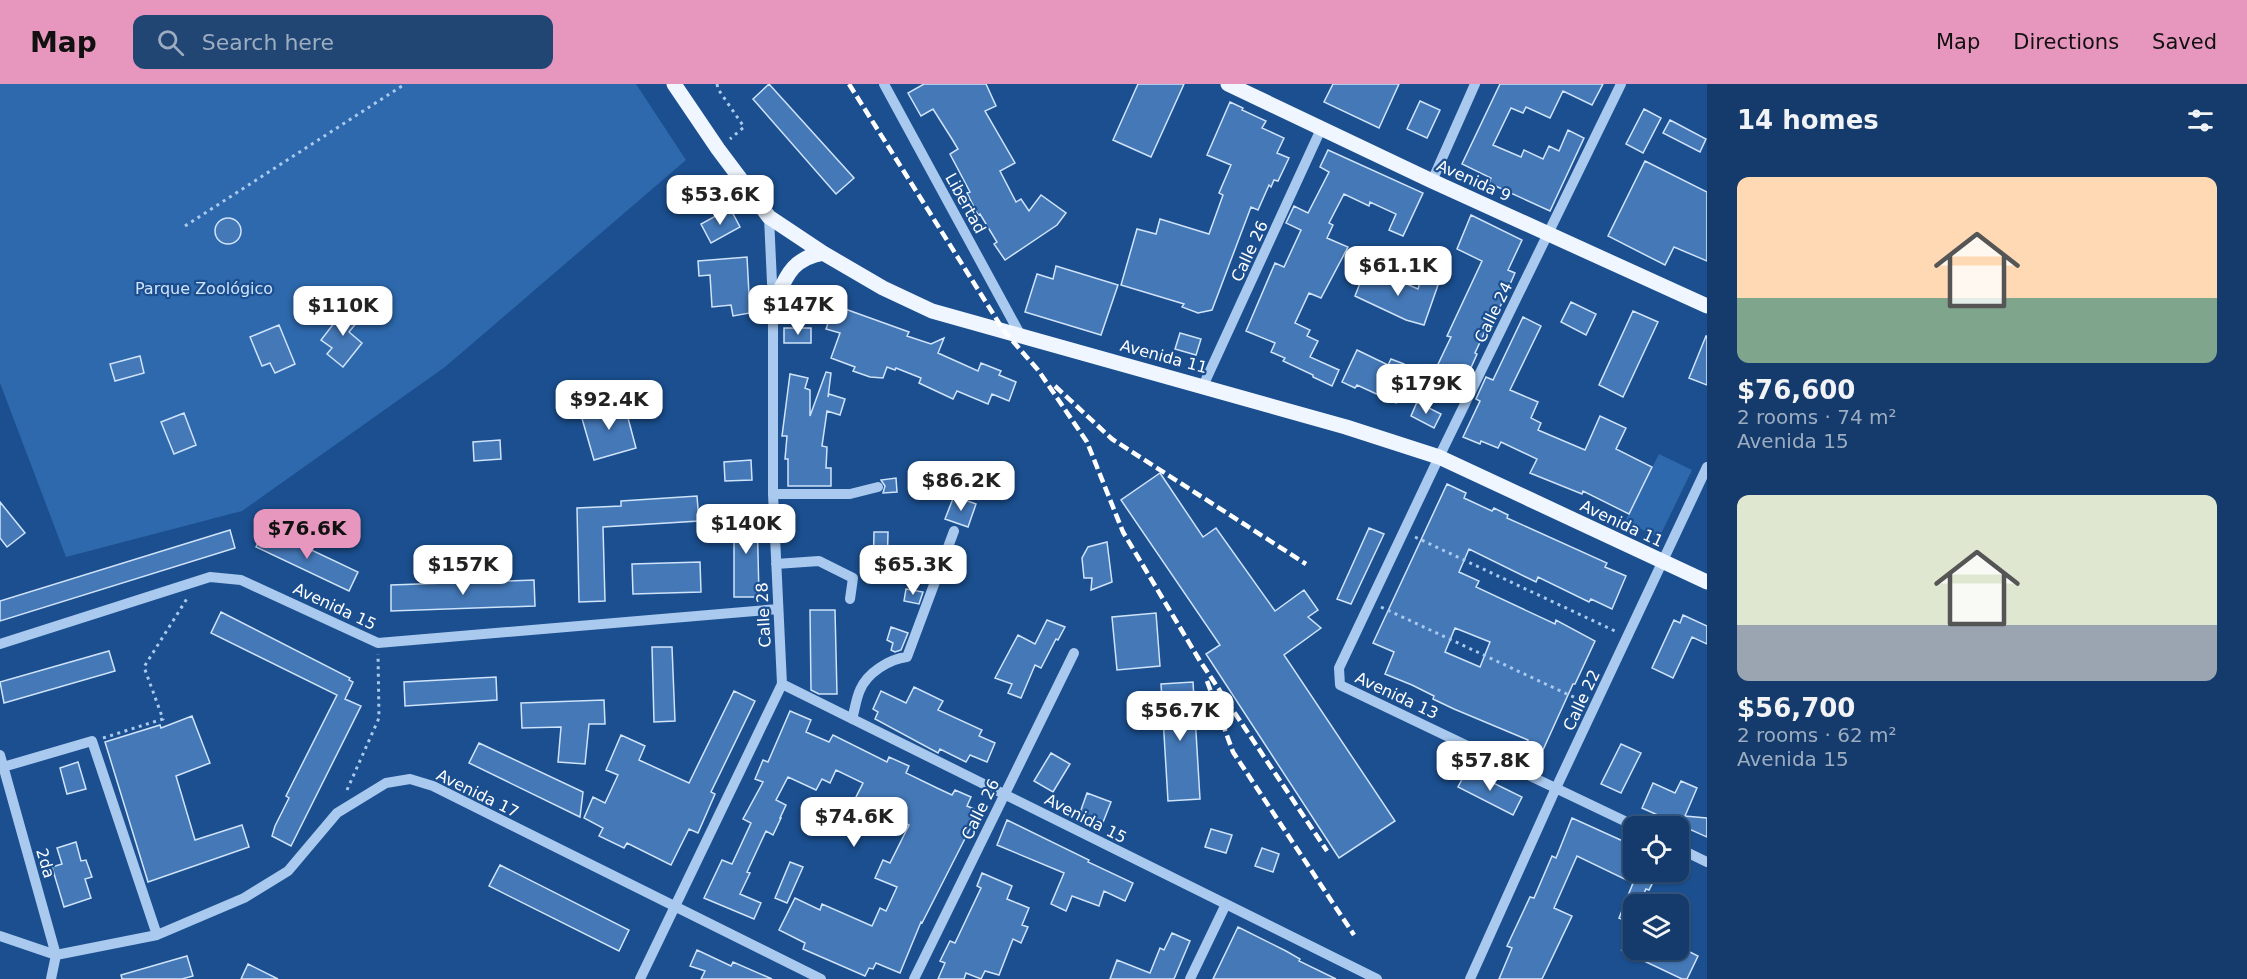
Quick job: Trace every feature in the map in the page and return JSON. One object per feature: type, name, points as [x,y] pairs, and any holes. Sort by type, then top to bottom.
[{"type":"main road","name":"Avenida 11","points":[[674,84],[718,149],[770,217],[823,253],[884,288],[932,311],[1346,427],[1439,457],[1707,582]]},
{"type":"main road","name":"Avenida 9","points":[[1228,84],[1432,181],[1707,306]]},
{"type":"main road","points":[[773,306],[790,271],[806,256],[823,253]]},
{"type":"street","name":"Libertad","points":[[884,84],[1021,336]]},
{"type":"street","points":[[1432,181],[1475,84]]},
{"type":"street","name":"Calle 24","points":[[1340,685],[1339,668],[1547,233],[1621,84]]},
{"type":"street","name":"Calle 26","points":[[1203,386],[1321,129]]},
{"type":"street","name":"Calle 28","points":[[640,979],[782,684],[773,494],[773,306],[770,217]]},
{"type":"street","name":"Calle 22","points":[[1470,979],[1556,788],[1707,467]]},
{"type":"street","points":[[773,494],[850,494],[878,487]]},
{"type":"street","points":[[852,719],[860,688],[877,669],[899,658],[907,657],[954,531]]},
{"type":"street","points":[[776,564],[819,561],[853,578],[850,599]]},
{"type":"street","name":"Avenida 15","points":[[0,644],[210,577],[241,580],[378,643],[778,609]]},
{"type":"street","name":"Calle 26","points":[[914,979],[1074,653]]},
{"type":"street","name":"Avenida 15","points":[[782,684],[1377,979]]},
{"type":"street","name":"Avenida 13","points":[[1340,685],[1623,820]]},
{"type":"street","points":[[3,767],[92,741],[157,935]]},
{"type":"street","name":"2da","points":[[0,755],[56,955],[51,979]]},
{"type":"street","name":"Avenida 17","points":[[0,936],[56,955],[157,935],[244,898],[288,871],[337,813],[386,783],[410,779],[432,786],[821,979]]},
{"type":"street","points":[[1689,853],[1707,862]]},
{"type":"street","points":[[1190,979],[1226,904]]},
{"type":"path","points":[[185,226],[405,84]]},
{"type":"path","points":[[717,84],[718,89],[744,127],[718,149]]},
{"type":"path","points":[[1404,531],[1627,637]]},
{"type":"path","points":[[92,741],[163,719],[144,667],[199,580]]},
{"type":"path","points":[[1371,602],[1594,707]]},
{"type":"path","points":[[337,813],[379,718],[378,643]]},
{"type":"green space","name":"Parque Zoológico","points":[[0,84],[636,84],[686,160],[445,367],[242,511],[66,557],[0,383]]},
{"type":"green space","points":[[1659,454],[1692,470],[1659,538],[1625,521]]},
{"type":"building","points":[[769,84],[854,178],[836,194],[753,99]]},
{"type":"building","points":[[924,84],[986,84],[996,106],[985,111],[1015,163],[1000,171],[1016,202],[1021,199],[1029,211],[1041,195],[1066,213],[1057,225],[1005,260],[994,244],[997,242],[980,214],[978,215],[967,193],[970,192],[950,154],[958,149],[933,109],[921,116],[908,93]]},
{"type":"building","points":[[1138,84],[1184,84],[1151,157],[1113,140]]},
{"type":"building","points":[[1333,84],[1399,84],[1379,128],[1324,102]]},
{"type":"building","points":[[1500,84],[1603,84],[1592,105],[1563,91],[1550,118],[1526,107],[1523,113],[1511,108],[1493,145],[1521,157],[1524,150],[1543,159],[1549,146],[1559,151],[1568,130],[1584,138],[1550,211],[1489,183],[1491,178],[1462,164]]},
{"type":"building","points":[[1420,101],[1440,110],[1427,138],[1407,129]]},
{"type":"building","points":[[1230,102],[1266,121],[1262,128],[1284,138],[1277,153],[1289,158],[1278,181],[1274,180],[1271,187],[1269,185],[1258,210],[1251,207],[1212,310],[1198,313],[1182,307],[1184,304],[1121,285],[1137,229],[1156,234],[1160,219],[1209,234],[1223,195],[1219,193],[1231,165],[1207,155]]},
{"type":"building","points":[[1644,109],[1661,118],[1643,153],[1626,144]]},
{"type":"building","points":[[1670,120],[1706,139],[1700,152],[1663,133]]},
{"type":"building","points":[[1328,150],[1423,193],[1403,236],[1389,230],[1396,214],[1370,202],[1369,206],[1344,194],[1329,223],[1333,225],[1327,238],[1348,247],[1321,298],[1309,293],[1295,323],[1310,330],[1307,336],[1318,341],[1310,357],[1339,370],[1332,386],[1283,361],[1285,358],[1271,352],[1275,343],[1246,331],[1275,263],[1284,267],[1301,230],[1286,223],[1294,206],[1308,213],[1329,172],[1320,167]]},
{"type":"building","points":[[1645,161],[1707,192],[1707,261],[1674,247],[1665,265],[1608,236]]},
{"type":"building","points":[[730,208],[740,227],[711,243],[701,224]]},
{"type":"building","points":[[1471,215],[1522,240],[1508,270],[1515,273],[1475,353],[1477,354],[1470,370],[1472,371],[1462,393],[1431,379],[1451,337],[1447,336],[1482,261],[1457,249]]},
{"type":"building","points":[[228,218],[237,222],[241,231],[237,240],[228,244],[219,240],[215,231],[219,222]]},
{"type":"building","points":[[747,257],[750,313],[733,316],[731,305],[712,307],[710,275],[699,276],[698,261]]},
{"type":"building","points":[[1056,266],[1118,285],[1101,335],[1025,312],[1037,274],[1053,279]]},
{"type":"building","points":[[1365,270],[1390,280],[1391,277],[1418,289],[1421,279],[1438,285],[1424,325],[1406,320],[1355,296]]},
{"type":"building","points":[[1571,302],[1596,314],[1586,335],[1561,322]]},
{"type":"building","points":[[348,305],[362,316],[349,332],[362,343],[343,367],[327,354],[332,348],[321,340]]},
{"type":"building","points":[[834,305],[909,332],[907,336],[931,344],[944,338],[938,353],[978,371],[981,363],[1001,371],[999,375],[1016,382],[1009,401],[992,394],[988,404],[957,391],[953,399],[919,383],[921,378],[896,368],[895,370],[887,367],[883,378],[870,377],[853,371],[855,367],[831,358],[840,333],[826,329]]},
{"type":"building","points":[[1633,311],[1658,322],[1623,397],[1599,385]]},
{"type":"building","points":[[1523,317],[1541,326],[1510,390],[1538,402],[1531,418],[1541,423],[1538,430],[1585,450],[1600,416],[1626,428],[1616,449],[1652,467],[1629,514],[1583,491],[1582,494],[1530,473],[1537,459],[1501,442],[1498,448],[1463,437],[1480,401],[1476,399],[1486,377],[1493,380]]},
{"type":"building","points":[[279,325],[295,364],[275,373],[270,363],[262,366],[250,337]]},
{"type":"building","points":[[784,328],[811,328],[811,343],[784,343]]},
{"type":"building","points":[[1180,333],[1201,339],[1196,355],[1175,349]]},
{"type":"building","points":[[1707,336],[1707,385],[1689,378]]},
{"type":"building","points":[[1357,350],[1388,365],[1391,359],[1404,364],[1403,367],[1408,370],[1396,403],[1357,385],[1355,388],[1342,382]]},
{"type":"building","points":[[140,356],[144,373],[115,381],[110,364]]},
{"type":"building","points":[[826,372],[831,373],[828,397],[829,394],[845,399],[840,415],[827,411],[822,446],[827,447],[826,468],[831,468],[831,486],[788,486],[788,459],[785,459],[787,436],[782,436],[790,374],[808,378],[805,388],[810,390],[810,416]]},
{"type":"building","points":[[1417,402],[1441,414],[1434,428],[1411,416]]},
{"type":"building","points":[[624,403],[636,448],[594,460],[581,415]]},
{"type":"building","points":[[184,413],[196,445],[174,454],[161,422]]},
{"type":"building","points":[[500,440],[501,459],[474,461],[473,442]]},
{"type":"building","points":[[751,460],[752,480],[725,481],[724,462]]},
{"type":"building","points":[[1160,473],[1203,537],[1216,528],[1275,611],[1304,590],[1318,610],[1308,617],[1321,628],[1284,655],[1395,821],[1339,858],[1206,654],[1220,645],[1121,500]]},
{"type":"building","points":[[896,478],[897,492],[883,493],[885,486],[881,480]]},
{"type":"building","points":[[1447,484],[1466,493],[1464,498],[1492,511],[1494,508],[1508,515],[1507,518],[1607,563],[1605,567],[1626,576],[1612,609],[1591,599],[1589,602],[1538,577],[1536,582],[1469,549],[1459,572],[1479,581],[1476,587],[1555,624],[1556,620],[1595,641],[1542,752],[1526,745],[1528,740],[1454,709],[1433,699],[1434,696],[1385,674],[1394,652],[1373,643]],"holes":[[[1455,628],[1490,642],[1480,667],[1445,652]]]},
{"type":"building","points":[[697,496],[699,521],[603,527],[605,601],[579,602],[577,508],[621,506],[621,501]]},
{"type":"building","points":[[954,496],[976,504],[968,527],[945,519]]},
{"type":"building","points":[[0,502],[25,533],[7,547],[0,538]]},
{"type":"building","points":[[757,511],[759,597],[734,597],[734,512]]},
{"type":"building","points":[[265,528],[358,572],[349,591],[256,547]]},
{"type":"building","points":[[1369,528],[1384,534],[1351,604],[1337,599]]},
{"type":"building","points":[[230,530],[235,548],[0,621],[0,601]]},
{"type":"building","points":[[874,532],[888,532],[887,575],[873,575]]},
{"type":"building","points":[[1107,542],[1112,582],[1091,590],[1092,578],[1084,578],[1082,558],[1088,547]]},
{"type":"building","points":[[700,562],[701,592],[633,594],[632,564]]},
{"type":"building","points":[[534,580],[535,606],[391,611],[391,585]]},
{"type":"building","points":[[906,589],[923,592],[919,604],[904,601]]},
{"type":"building","points":[[810,610],[835,610],[837,694],[819,694],[811,690]]},
{"type":"building","points":[[221,612],[350,678],[349,680],[353,682],[345,699],[361,706],[291,846],[272,836],[275,826],[289,798],[286,796],[337,695],[211,633]]},
{"type":"building","points":[[1156,613],[1160,666],[1117,670],[1112,617]]},
{"type":"building","points":[[1683,615],[1707,626],[1707,644],[1692,637],[1673,678],[1652,668],[1674,620],[1680,623]]},
{"type":"building","points":[[1047,620],[1065,627],[1041,668],[1035,665],[1021,698],[1008,693],[1012,684],[995,678],[1018,635],[1035,644]]},
{"type":"building","points":[[891,627],[908,633],[901,650],[895,652],[891,650],[893,643],[887,640]]},
{"type":"building","points":[[652,647],[672,647],[675,721],[654,722]]},
{"type":"building","points":[[109,651],[115,671],[4,703],[0,682]]},
{"type":"building","points":[[496,677],[497,700],[405,706],[404,682]]},
{"type":"building","points":[[1193,682],[1200,799],[1168,801],[1161,684]]},
{"type":"building","points":[[914,687],[943,701],[938,710],[982,730],[979,736],[995,743],[987,762],[970,755],[966,762],[940,749],[938,753],[875,719],[878,712],[873,709],[881,691],[906,703]]},
{"type":"building","points":[[734,691],[755,701],[711,792],[715,794],[698,833],[689,829],[671,865],[627,843],[624,848],[599,836],[603,828],[584,818],[593,797],[605,803],[618,775],[606,770],[621,735],[645,746],[639,760],[689,783]]},
{"type":"building","points":[[604,700],[605,724],[589,724],[585,764],[558,762],[561,727],[522,728],[521,703]]},
{"type":"building","points":[[790,711],[811,720],[806,732],[829,742],[833,735],[887,762],[889,757],[909,766],[906,773],[952,795],[955,790],[971,797],[967,806],[974,809],[971,815],[976,817],[921,922],[900,973],[876,963],[873,969],[869,968],[865,976],[803,949],[805,943],[779,930],[795,898],[820,910],[822,904],[872,926],[880,908],[886,911],[897,887],[875,878],[883,860],[890,863],[909,825],[855,799],[863,783],[836,770],[830,783],[822,779],[816,790],[788,777],[776,800],[786,805],[781,818],[773,835],[766,831],[747,872],[750,873],[740,894],[761,903],[754,919],[704,898],[722,860],[732,864],[751,823],[743,819],[763,782],[755,779],[763,760],[768,762]]},
{"type":"building","points":[[192,716],[210,763],[176,776],[195,840],[242,825],[249,847],[148,882],[105,742],[160,725],[161,728]]},
{"type":"building","points":[[479,743],[583,792],[580,817],[469,763]]},
{"type":"building","points":[[1621,744],[1641,753],[1621,793],[1601,784]]},
{"type":"building","points":[[1051,753],[1070,764],[1053,792],[1034,781]]},
{"type":"building","points":[[78,762],[86,789],[67,794],[60,768]]},
{"type":"building","points":[[1467,770],[1522,797],[1513,815],[1458,787]]},
{"type":"building","points":[[1681,781],[1697,788],[1685,816],[1660,816],[1642,808],[1653,783],[1675,793]]},
{"type":"building","points":[[1087,793],[1111,802],[1100,830],[1077,821]]},
{"type":"building","points":[[1689,816],[1707,818],[1707,837],[1689,829]]},
{"type":"building","points":[[1572,818],[1623,841],[1623,878],[1577,856],[1554,908],[1572,916],[1542,979],[1499,979],[1512,948],[1507,946],[1530,897],[1534,898],[1552,856],[1556,858]]},
{"type":"building","points":[[1007,820],[1133,883],[1125,901],[1104,891],[1099,906],[1072,896],[1066,911],[1051,904],[1064,873],[997,845]]},
{"type":"building","points":[[1211,829],[1232,835],[1226,853],[1205,847]]},
{"type":"building","points":[[76,842],[81,861],[86,860],[92,877],[85,879],[91,898],[64,907],[52,867],[62,864],[57,848]]},
{"type":"building","points":[[1262,848],[1279,854],[1273,872],[1255,866]]},
{"type":"building","points":[[790,862],[803,867],[787,903],[775,898]]},
{"type":"building","points":[[500,865],[629,930],[619,951],[489,886]]},
{"type":"building","points":[[982,873],[1012,886],[1007,899],[1029,908],[1022,925],[1028,927],[1021,943],[1013,939],[999,975],[985,971],[981,979],[966,973],[964,979],[938,979],[945,963],[940,961],[950,941],[955,943],[981,888],[977,886]]},
{"type":"building","points":[[1631,882],[1653,882],[1644,894],[1629,894],[1633,883]]},
{"type":"building","points":[[1623,908],[1623,920],[1619,918]]},
{"type":"building","points":[[1238,927],[1286,951],[1300,959],[1299,961],[1336,979],[1213,979]]},
{"type":"building","points":[[1172,933],[1190,941],[1174,979],[1110,979],[1117,960],[1150,973],[1160,948],[1164,950]]},
{"type":"building","points":[[697,950],[731,966],[733,962],[772,979],[701,979],[705,971],[690,966]]},
{"type":"building","points":[[1689,952],[1698,956],[1687,979],[1682,979],[1642,960],[1689,960]]},
{"type":"building","points":[[187,956],[193,976],[182,979],[122,979],[121,975]]},
{"type":"building","points":[[248,964],[278,979],[241,979]]},
{"type":"railway","points":[[849,84],[1004,331],[1038,370],[1087,442],[1123,532],[1200,661],[1327,851]]},
{"type":"railway","points":[[1055,386],[1112,439],[1306,564]]},
{"type":"railway","points":[[1207,681],[1233,752],[1354,935]]}]
